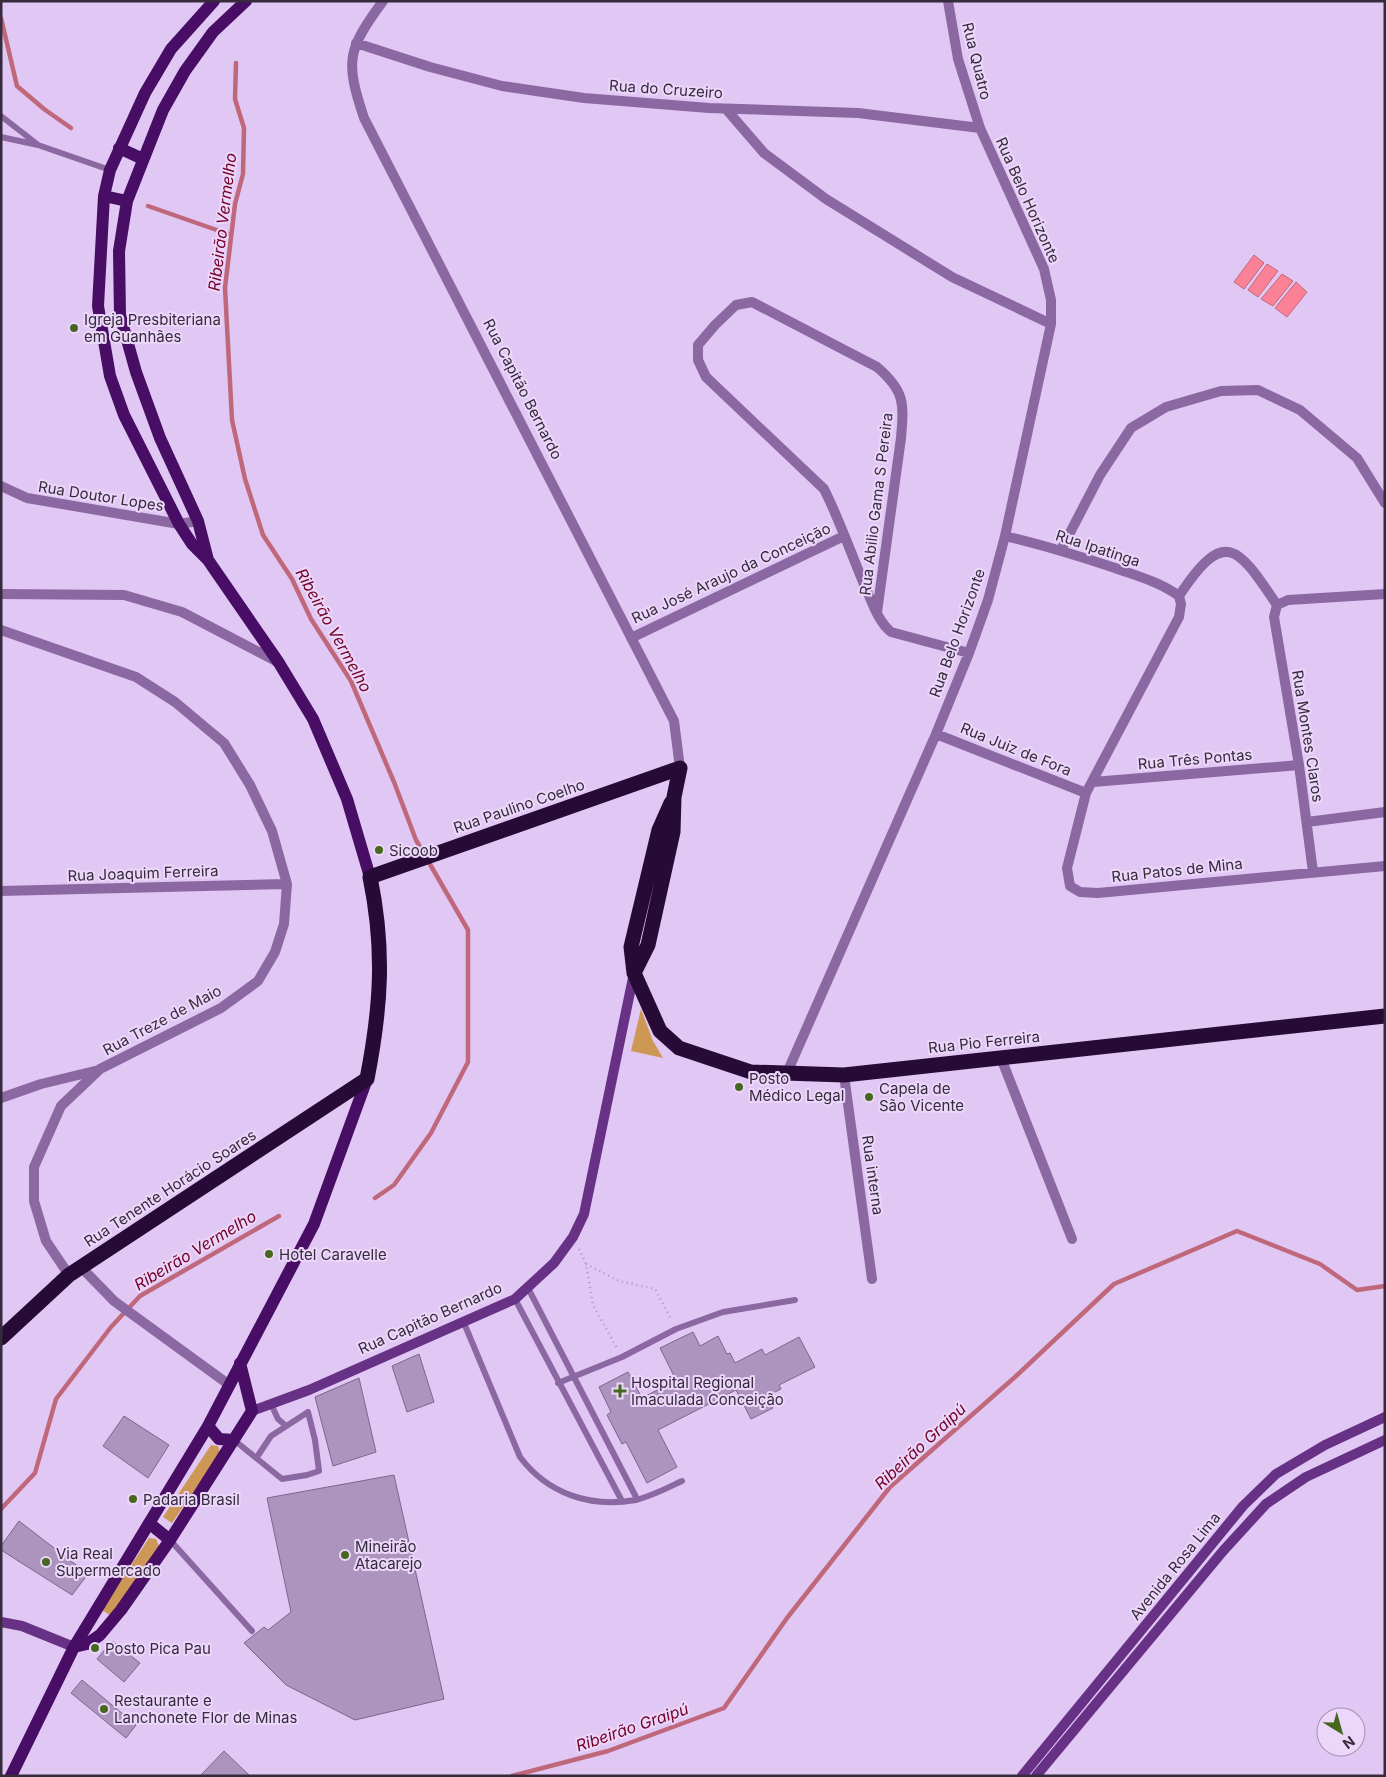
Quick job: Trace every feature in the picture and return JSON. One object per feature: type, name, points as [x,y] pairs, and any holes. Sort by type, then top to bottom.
[{"type":"highway","name":"Rua Capitão Bernardo","points":[[634,973],[648,945],[673,832],[674,798],[680,768]]},
{"type":"highway","name":"Rua Paulino Coelho","points":[[370,877],[680,768]]},
{"type":"highway","points":[[367,1079],[378,1024],[381,951],[370,877]]},
{"type":"highway","name":"Rua Pio Ferreira","points":[[634,973],[660,1031],[679,1048],[751,1072],[786,1075],[844,1076],[1385,1016]]},
{"type":"highway","name":"Rua Tenente Horácio Soares","points":[[1,1338],[75,1271],[367,1079]]},
{"type":"main road","points":[[214,1],[171,49],[145,93],[110,170],[104,196],[98,306],[110,376],[127,423],[179,524],[192,544],[208,560],[279,663],[312,719],[347,799],[370,877]]},
{"type":"main road","points":[[208,560],[205,539],[160,438],[136,372],[120,315],[119,252],[128,201],[163,110],[185,71],[213,32],[246,1]]},
{"type":"main road","points":[[119,148],[143,159]]},
{"type":"main road","points":[[104,196],[128,201]]},
{"type":"main road","points":[[10,1776],[74,1647],[208,1426],[228,1384],[314,1224],[367,1079]]},
{"type":"main road","points":[[74,1647],[87,1644],[100,1635],[121,1610],[170,1540],[252,1411],[240,1363]]},
{"type":"main road","points":[[208,1426],[219,1439],[234,1440]]},
{"type":"main road","points":[[149,1523],[170,1540]]},
{"type":"street","name":"Rua Capitão Bernardo","points":[[383,1],[366,24],[356,44],[351,64],[353,84],[364,118],[674,721],[680,768]]},
{"type":"street","name":"Rua Quatro","points":[[948,1],[958,59],[980,128]]},
{"type":"street","name":"Rua do Cruzeiro","points":[[356,44],[430,67],[502,86],[584,98],[726,109],[858,113],[980,128]]},
{"type":"street","points":[[726,109],[764,153],[826,199],[952,277],[1051,324]]},
{"type":"street","name":"Rua Belo Horizonte","points":[[786,1075],[936,734],[988,600],[1005,536],[1051,324],[1051,300],[1044,269],[980,128]]},
{"type":"street","name":"Rua Abilio Gama S Pereira","points":[[844,536],[824,489],[706,377],[698,360],[698,345],[714,325],[736,305],[752,302],[877,367],[902,394],[904,410],[876,612]]},
{"type":"street","points":[[1061,550],[1100,475],[1131,428],[1166,407],[1222,391],[1258,390],[1300,410],[1357,458],[1385,503]]},
{"type":"street","name":"Rua Doutor Lopes","points":[[1,486],[27,498],[179,524],[198,521]]},
{"type":"street","points":[[844,536],[883,625],[891,632],[969,653]]},
{"type":"street","name":"Rua José Araujo da Conceição","points":[[631,638],[844,536]]},
{"type":"street","name":"Rua Ipatinga","points":[[1005,536],[1061,550],[1166,587],[1178,596]]},
{"type":"street","points":[[1086,793],[1179,617],[1181,604],[1178,596],[1197,568],[1219,551],[1231,551],[1242,558],[1255,572],[1277,605],[1288,600],[1385,594]]},
{"type":"street","points":[[1,594],[124,594],[182,612],[279,663]]},
{"type":"street","name":"Rua Montes Claros","points":[[1277,605],[1274,617],[1299,765],[1313,872]]},
{"type":"street","name":"Rua Treze de Maio","points":[[1,630],[136,677],[175,702],[224,743],[250,785],[272,831],[286,884],[284,924],[275,952],[258,981],[221,1008],[100,1069],[61,1106],[34,1167],[34,1201],[46,1241],[75,1271],[136,1318],[228,1384]]},
{"type":"street","name":"Rua Juiz de Fora","points":[[936,734],[1086,793]]},
{"type":"street","name":"Rua Três Pontas","points":[[1093,782],[1299,765]]},
{"type":"street","name":"Rua Patos de Mina","points":[[1086,793],[1067,868],[1067,878],[1070,886],[1080,892],[1098,893],[1385,866]]},
{"type":"street","points":[[1307,822],[1385,812]]},
{"type":"street","name":"Rua Joaquim Ferreira","points":[[1,891],[286,884]]},
{"type":"street","name":"Rua Capitão Bernardo","points":[[252,1411],[309,1390],[515,1299],[554,1263],[573,1237],[584,1214],[634,973]]},
{"type":"street","points":[[1001,1058],[1072,1239]]},
{"type":"street","points":[[1,1098],[42,1084],[100,1069]]},
{"type":"street","name":"Rua interna","points":[[844,1076],[872,1278]]},
{"type":"street","name":"Avenida Rosa Lima","points":[[1022,1776],[1243,1506],[1276,1474],[1325,1445],[1385,1416]]},
{"type":"street","name":"Avenida Rosa Lima","points":[[1036,1776],[1223,1551],[1266,1504],[1306,1477],[1385,1440]]},
{"type":"street","points":[[1,1622],[22,1626],[74,1647]]},
{"type":"lane","points":[[1,116],[38,145]]},
{"type":"lane","points":[[1,137],[38,145],[110,170]]},
{"type":"lane","points":[[528,1288],[572,1378],[636,1500]]},
{"type":"lane","points":[[515,1299],[622,1501]]},
{"type":"lane","points":[[558,1383],[622,1357],[676,1329],[723,1312],[795,1300]]},
{"type":"lane","points":[[464,1323],[520,1457],[533,1474],[549,1486],[579,1499],[622,1501],[636,1500],[682,1481]]},
{"type":"lane","points":[[272,1404],[278,1419],[285,1426]]},
{"type":"lane","points":[[234,1440],[282,1479],[307,1476],[319,1471],[315,1440],[308,1412],[271,1436],[257,1457]]},
{"type":"lane","points":[[170,1540],[252,1631]]},
{"type":"path","points":[[573,1237],[586,1264],[594,1305],[622,1357]]},
{"type":"path","points":[[586,1264],[619,1282],[655,1289],[676,1329]]},
{"type":"shaded area","points":[[1254,255],[1264,263],[1244,289],[1234,282]]},
{"type":"shaded area","points":[[1267,264],[1278,271],[1258,297],[1248,290]]},
{"type":"shaded area","points":[[1282,274],[1293,281],[1273,306],[1261,299]]},
{"type":"shaded area","points":[[1296,282],[1307,292],[1287,317],[1275,308]]},
{"type":"shaded area","points":[[641,1009],[653,1041],[663,1058],[631,1051]]},
{"type":"shaded area","points":[[211,1445],[218,1446],[220,1453],[172,1523],[163,1517]]},
{"type":"shaded area","points":[[149,1538],[156,1539],[159,1546],[111,1616],[102,1610]]},
{"type":"building","points":[[693,1332],[700,1346],[718,1336],[727,1354],[730,1353],[735,1363],[762,1349],[765,1355],[799,1337],[815,1367],[779,1385],[781,1389],[767,1396],[773,1408],[751,1419],[736,1390],[658,1430],[677,1467],[647,1483],[626,1442],[622,1444],[607,1415],[611,1412],[599,1387],[628,1372],[642,1398],[676,1380],[660,1348]]},
{"type":"building","points":[[419,1354],[434,1402],[407,1412],[392,1366]]},
{"type":"building","points":[[359,1378],[376,1452],[333,1466],[315,1397]]},
{"type":"building","points":[[124,1416],[169,1445],[148,1478],[103,1446]]},
{"type":"building","name":"Mineirão Atacarejo","points":[[394,1475],[444,1699],[355,1720],[286,1685],[244,1643],[264,1627],[268,1630],[291,1612],[267,1498]]},
{"type":"building","name":"Via Real Supermercado","points":[[19,1521],[88,1574],[72,1595],[1,1550],[1,1546]]},
{"type":"building","points":[[112,1641],[140,1663],[124,1682],[97,1659]]},
{"type":"building","name":"Restaurante e Lanchonete Flor de Minas","points":[[82,1680],[136,1725],[126,1738],[71,1693]]},
{"type":"building","points":[[224,1751],[250,1776],[200,1776]]},
{"type":"waterway","points":[[1,18],[17,86],[44,109],[71,128]]},
{"type":"waterway","name":"Ribeirão Vermelho","points":[[236,63],[235,99],[244,128],[243,174],[235,204],[225,288],[232,420],[245,479],[263,535],[292,579],[311,619],[351,681],[394,782],[416,840],[468,930],[468,1062],[431,1133],[394,1185],[375,1198]]},
{"type":"waterway","points":[[148,206],[231,235]]},
{"type":"waterway","name":"Ribeirão Vermelho","points":[[1,1509],[35,1473],[56,1399],[111,1327],[140,1296],[279,1216]]},
{"type":"waterway","name":"Ribeirão Graipú","points":[[512,1776],[608,1751],[724,1708],[787,1618],[890,1487],[1015,1377],[1114,1284],[1237,1231],[1320,1264],[1357,1290],[1385,1286]]},
{"type":"place","name":"Igreja Presbiteriana em Guanhães","points":[[74,328]]},
{"type":"place","name":"Sicoob","points":[[379,850]]},
{"type":"place","name":"Posto Médico Legal","points":[[739,1087]]},
{"type":"place","name":"Capela de São Vicente","points":[[869,1097]]},
{"type":"place","name":"Hotel Caravelle","points":[[269,1254]]},
{"type":"place","name":"Hospital Regional Imaculada Conceição","points":[[620,1391]]},
{"type":"place","name":"Padaria Brasil","points":[[133,1499]]},
{"type":"place","name":"Mineirão Atacarejo","points":[[345,1555]]},
{"type":"place","name":"Via Real Supermercado","points":[[46,1562]]},
{"type":"place","name":"Posto Pica Pau","points":[[95,1648]]},
{"type":"place","name":"Restaurante e Lanchonete Flor de Minas","points":[[104,1709]]}]
